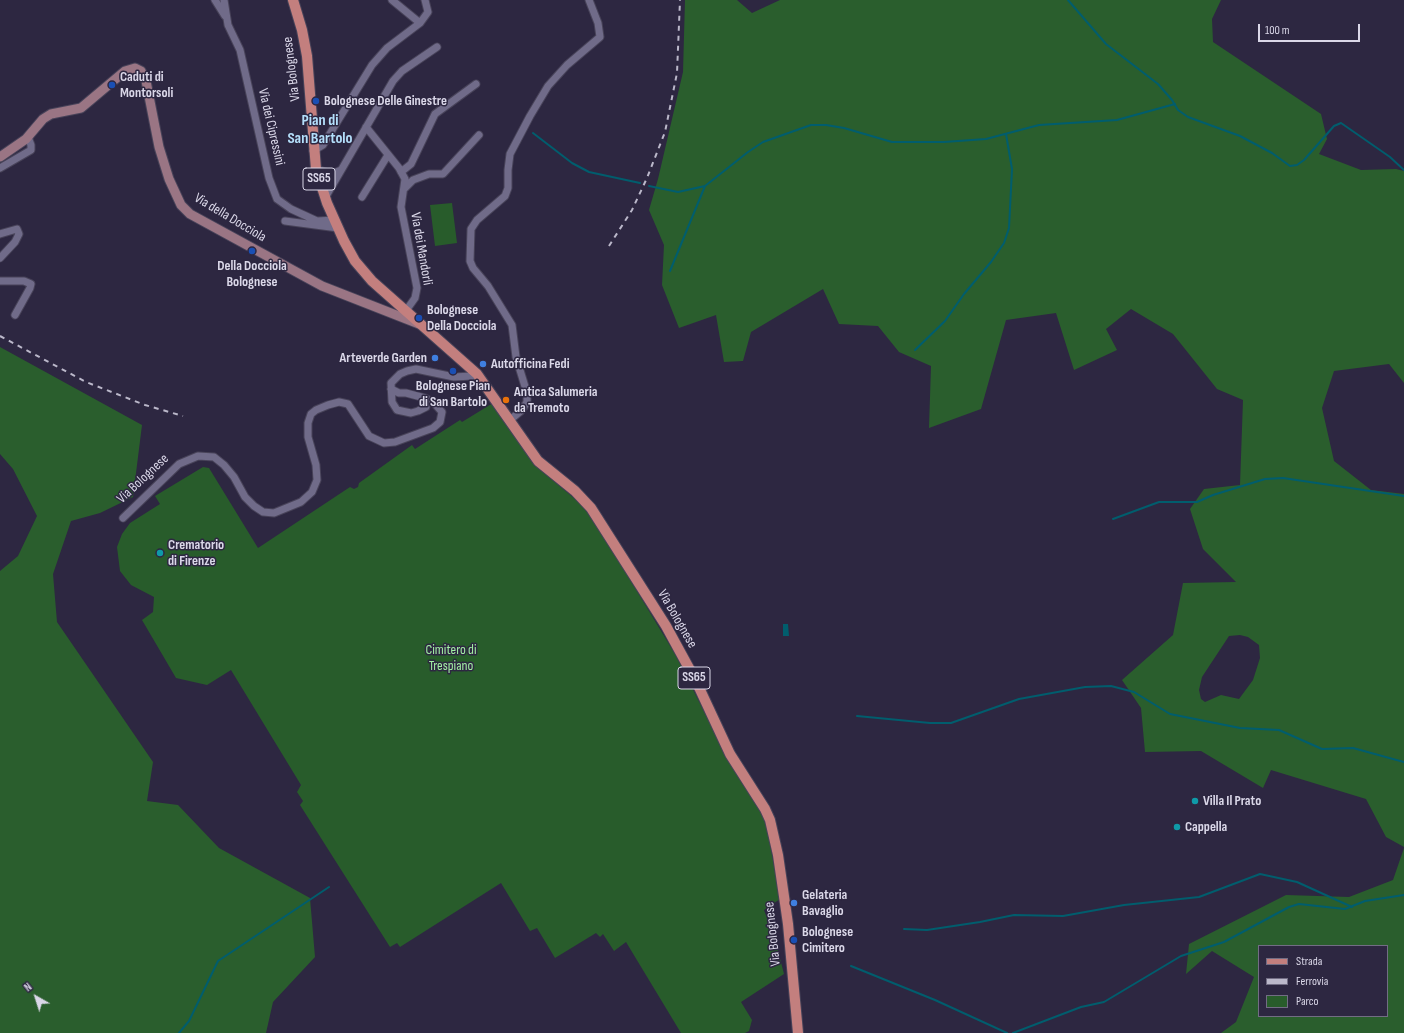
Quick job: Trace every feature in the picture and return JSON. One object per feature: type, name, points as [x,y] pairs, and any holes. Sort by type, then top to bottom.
[{"type":"main road","name":"Via Bolognese","points":[[293,0],[302,30],[307,56],[313,151],[316,169],[325,198],[336,224],[355,261],[372,281],[405,312],[477,374],[538,461],[575,491],[591,508],[606,529],[666,626],[696,681],[730,754],[765,809],[770,820],[778,856],[788,924],[798,1033]]},
{"type":"street","points":[[215,0],[227,19]]},
{"type":"street","name":"Via dei Cipressini","points":[[224,0],[227,19],[240,50],[268,178],[277,199],[291,209],[317,220],[336,224]]},
{"type":"street","points":[[392,0],[420,23]]},
{"type":"street","points":[[313,151],[323,145],[372,65],[387,48],[420,23],[428,12],[425,0]]},
{"type":"street","points":[[510,420],[522,410],[527,402],[525,384],[516,357],[512,325],[488,286],[473,268],[470,261],[471,229],[477,220],[505,196],[508,188],[510,154],[548,86],[557,75],[600,37],[598,23],[590,0]]},
{"type":"street","points":[[325,198],[393,81],[402,71],[437,47]]},
{"type":"street","name":"Via della Docciola","points":[[0,157],[28,137],[47,116],[81,108],[125,71],[135,68],[141,71],[146,81],[159,147],[169,179],[181,205],[190,214],[322,286],[420,324]]},
{"type":"street","points":[[401,172],[411,164],[435,114],[476,84]]},
{"type":"street","name":"Via dei Mandorli","points":[[366,127],[401,172],[405,180],[401,207],[417,288],[415,298],[405,312]]},
{"type":"street","points":[[405,188],[413,180],[429,174],[443,174],[479,135]]},
{"type":"street","points":[[0,168],[31,150],[32,145],[28,137]]},
{"type":"street","points":[[362,197],[388,155]]},
{"type":"street","points":[[316,169],[332,174],[341,170]]},
{"type":"street","points":[[285,221],[336,224]]},
{"type":"street","points":[[0,234],[17,229],[19,234],[16,242],[0,258]]},
{"type":"street","points":[[0,280],[24,280],[31,284],[15,315]]},
{"type":"street","points":[[425,398],[426,406],[418,411],[402,412],[397,410],[392,402],[391,383],[407,371],[416,370],[454,377],[472,376],[477,374]]},
{"type":"street","name":"Via Bolognese","points":[[123,518],[179,464],[198,456],[214,457],[224,465],[234,477],[245,496],[254,506],[263,512],[274,513],[286,510],[301,502],[312,492],[317,480],[316,465],[308,437],[308,423],[311,414],[316,410],[339,402],[348,404],[369,436],[384,443],[395,442],[433,428],[440,422],[442,412],[440,407],[425,398],[406,393],[399,393],[391,389]]},
{"type":"green space","points":[[452,203],[457,243],[435,246],[430,205]]},
{"type":"green space","name":"Cimitero di Trespiano","points":[[493,403],[536,466],[589,513],[675,654],[721,745],[760,808],[766,822],[780,899],[764,910],[776,943],[784,974],[741,1002],[752,1020],[749,1031],[745,1033],[681,1033],[626,942],[614,951],[603,934],[600,937],[596,933],[555,958],[537,928],[530,931],[501,883],[400,947],[397,943],[390,947],[300,805],[303,801],[297,792],[301,785],[231,670],[207,685],[176,678],[142,620],[153,612],[154,597],[131,585],[120,571],[117,547],[122,534],[130,523],[160,504],[155,496],[203,467],[209,468],[258,548],[350,487],[354,489],[358,487],[359,483],[412,445],[415,449],[460,420],[462,422]]},
{"type":"shaded area","points":[[685,0],[737,0],[752,13],[780,0],[1221,0],[1212,19],[1213,42],[1321,114],[1327,139],[1319,154],[1361,170],[1396,169],[1404,171],[1404,383],[1389,364],[1334,371],[1322,408],[1334,461],[1371,490],[1404,494],[1404,847],[1386,837],[1366,799],[1271,770],[1263,788],[1201,751],[1145,752],[1141,708],[1122,680],[1173,635],[1183,583],[1236,582],[1203,549],[1190,509],[1204,489],[1240,485],[1243,400],[1217,389],[1173,334],[1131,309],[1106,329],[1117,350],[1074,370],[1056,313],[1006,320],[981,409],[929,428],[931,366],[899,352],[878,326],[839,324],[823,289],[751,332],[743,361],[724,362],[716,315],[679,328],[662,285],[664,245],[649,210],[658,179],[683,72]],"holes":[[[1240,635],[1248,637],[1259,645],[1260,658],[1253,680],[1239,699],[1221,695],[1205,702],[1201,699],[1199,690],[1202,677],[1229,636]]]},
{"type":"shaded area","points":[[0,347],[142,425],[133,497],[100,513],[71,521],[53,574],[57,622],[153,762],[147,801],[178,805],[219,848],[310,898],[315,957],[273,1002],[266,1033],[0,1033],[0,571],[18,556],[37,516],[13,469],[0,454]]},
{"type":"shaded area","points":[[783,624],[788,624],[789,636],[783,636]]},
{"type":"shaded area","points":[[1404,848],[1404,1033],[1221,1033],[1236,1022],[1254,977],[1212,951],[1186,974],[1189,944],[1286,895],[1349,897],[1393,880]]},
{"type":"waterway","points":[[1068,0],[1106,44],[1158,84],[1172,100],[1178,110],[1188,117],[1240,136],[1272,153],[1290,166],[1297,165],[1304,160],[1334,126],[1341,123],[1390,157],[1404,170]]},
{"type":"waterway","points":[[649,186],[678,192],[705,186],[763,142],[811,125],[826,125],[844,128],[892,142],[944,142],[986,139],[1039,125],[1117,120],[1175,104]]},
{"type":"waterway","points":[[533,133],[572,163],[589,172],[640,183]]},
{"type":"waterway","points":[[915,350],[945,321],[1004,243],[1009,228],[1012,169],[1006,134]]},
{"type":"waterway","points":[[670,271],[705,186]]},
{"type":"waterway","points":[[1113,519],[1159,502],[1197,502],[1213,495],[1265,479],[1283,478],[1404,496]]},
{"type":"waterway","points":[[857,716],[930,723],[951,723],[1019,699],[1085,687],[1111,686],[1134,692],[1170,714],[1240,728],[1279,730],[1322,749],[1353,748],[1404,762]]},
{"type":"waterway","points":[[904,929],[927,930],[1014,915],[1063,916],[1124,905],[1199,897],[1260,874],[1297,882],[1352,907]]},
{"type":"waterway","points":[[179,1033],[189,1021],[218,961],[329,887]]},
{"type":"waterway","points":[[1013,1033],[1081,1007],[1104,1002],[1181,956],[1224,942],[1289,907],[1299,904],[1345,909],[1365,901],[1404,895]]},
{"type":"waterway","points":[[851,966],[935,1000],[1007,1033]]},
{"type":"railway","points":[[609,246],[632,210],[647,178],[665,132],[677,73],[680,0]]},
{"type":"railway","points":[[0,336],[86,382],[145,405],[183,416]]},
{"type":"place","name":"Caduti di Montorsoli","points":[[112,85]]},
{"type":"place","name":"Bolognese Delle Ginestre","points":[[316,101]]},
{"type":"place","name":"Della Docciola Bolognese","points":[[252,251]]},
{"type":"place","name":"Bolognese Della Docciola","points":[[419,318]]},
{"type":"place","name":"Arteverde Garden","points":[[435,358]]},
{"type":"place","name":"Autofficina Fedi","points":[[483,364]]},
{"type":"place","name":"Bolognese Pian di San Bartolo","points":[[453,371]]},
{"type":"place","name":"Antica Salumeria da Tremoto","points":[[506,400]]},
{"type":"place","name":"Crematorio di Firenze","points":[[160,553]]},
{"type":"place","name":"Villa Il Prato","points":[[1195,801]]},
{"type":"place","name":"Cappella","points":[[1177,827]]},
{"type":"place","name":"Gelateria Bavaglio","points":[[794,903]]},
{"type":"place","name":"Bolognese Cimitero","points":[[794,940]]},
{"type":"district","name":"Pian di San Bartolo","points":[[320,130]]}]
